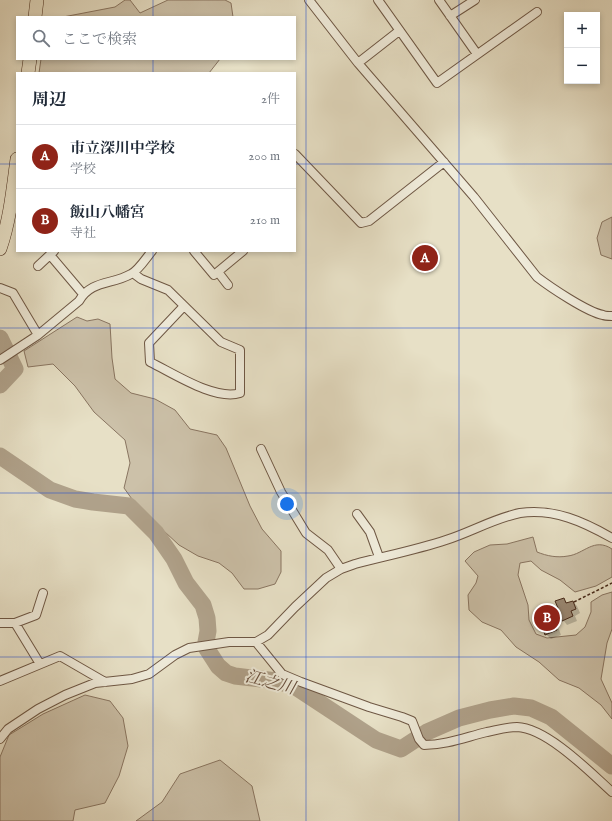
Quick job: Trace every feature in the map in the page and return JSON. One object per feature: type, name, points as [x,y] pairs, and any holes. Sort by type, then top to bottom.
[{"type":"main road","points":[[35,16],[37,0]]},
{"type":"main road","points":[[28,72],[30,60]]},
{"type":"main road","points":[[0,249],[4,238],[16,166]]},
{"type":"street","points":[[309,0],[358,63],[474,197],[537,277],[550,287],[592,311],[602,315],[612,316]]},
{"type":"street","points":[[378,0],[437,83],[537,12]]},
{"type":"street","points":[[439,0],[477,54]]},
{"type":"street","points":[[450,16],[475,0]]},
{"type":"street","points":[[358,63],[399,31]]},
{"type":"street","points":[[296,155],[361,222],[369,221],[444,162]]},
{"type":"street","points":[[0,360],[38,335],[79,301],[83,294],[93,287],[103,282],[120,279],[133,273],[151,252]]},
{"type":"street","points":[[195,252],[214,275],[242,252]]},
{"type":"street","points":[[38,266],[52,253],[83,294]]},
{"type":"street","points":[[218,272],[228,285]]},
{"type":"street","points":[[133,273],[141,279],[168,290],[221,342],[240,350],[240,392],[235,394],[208,391],[150,362],[149,344],[184,306]]},
{"type":"street","points":[[0,288],[13,293],[38,335]]},
{"type":"street","points":[[261,449],[281,492],[306,533],[328,550],[342,569]]},
{"type":"street","points":[[0,740],[8,729],[38,709],[65,694],[95,683],[132,679],[149,674],[175,655],[188,648],[229,642],[256,642],[268,635],[326,578],[355,564],[446,540],[520,513],[546,513],[572,518],[612,538]]},
{"type":"street","points":[[357,514],[370,532],[380,557]]},
{"type":"street","points":[[0,623],[15,623],[36,615],[43,593]]},
{"type":"street","points":[[15,623],[40,664]]},
{"type":"street","points":[[256,642],[282,674],[369,707],[412,721],[419,739],[424,745],[438,745],[501,729],[517,727],[531,730],[559,746],[612,792]]},
{"type":"street","points":[[0,681],[60,656],[105,682]]},
{"type":"path","points":[[574,602],[612,584]]},
{"type":"shaded area","points":[[125,0],[130,0],[140,13],[168,0],[225,0],[231,3],[233,16],[68,16],[115,7]]},
{"type":"shaded area","points":[[41,60],[219,60],[210,72],[39,72]]},
{"type":"shaded area","points":[[612,217],[612,259],[601,255],[597,238],[602,222]]},
{"type":"shaded area","points":[[77,317],[87,321],[98,319],[110,324],[115,379],[131,393],[155,399],[175,410],[190,429],[217,435],[226,448],[250,506],[262,529],[281,551],[281,572],[275,584],[258,589],[244,589],[232,573],[219,563],[198,556],[179,545],[137,506],[124,488],[130,463],[125,440],[94,412],[75,386],[53,364],[28,367],[24,351]]},
{"type":"shaded area","points":[[533,537],[537,552],[545,555],[564,557],[574,555],[594,545],[606,546],[612,549],[612,577],[596,586],[575,592],[560,580],[541,570],[531,561],[520,563],[518,575],[528,605],[529,620],[536,634],[547,638],[576,635],[585,627],[591,612],[591,602],[602,595],[612,592],[612,629],[607,643],[601,679],[612,703],[612,719],[601,705],[579,688],[559,680],[539,662],[516,647],[501,630],[482,622],[469,610],[468,595],[476,583],[478,576],[465,561],[474,552],[490,545],[507,544]]},
{"type":"shaded area","points":[[85,695],[110,701],[123,718],[128,746],[119,776],[105,803],[75,810],[73,821],[0,821],[0,757],[9,735],[43,714]]},
{"type":"shaded area","points":[[220,760],[252,786],[260,821],[136,821],[162,802],[180,774]]},
{"type":"building","points":[[564,598],[566,603],[573,601],[576,609],[571,611],[573,616],[562,621],[560,616],[553,619],[557,630],[545,635],[538,616],[558,608],[555,601]]},
{"type":"waterway","name":"江之川","points":[[0,338],[15,369],[0,385]]},
{"type":"waterway","name":"江之川","points":[[0,456],[50,490],[75,499],[129,506],[156,533],[174,559],[186,583],[203,605],[207,618],[207,649],[218,666],[226,673],[235,676],[277,681],[294,686],[376,740],[401,749],[427,732],[459,718],[490,710],[514,706],[531,708],[551,717],[612,766]]},
{"type":"place","name":"市立深川中学校","points":[[425,258]]},
{"type":"place","name":"飯山八幡宮","points":[[547,618]]}]
